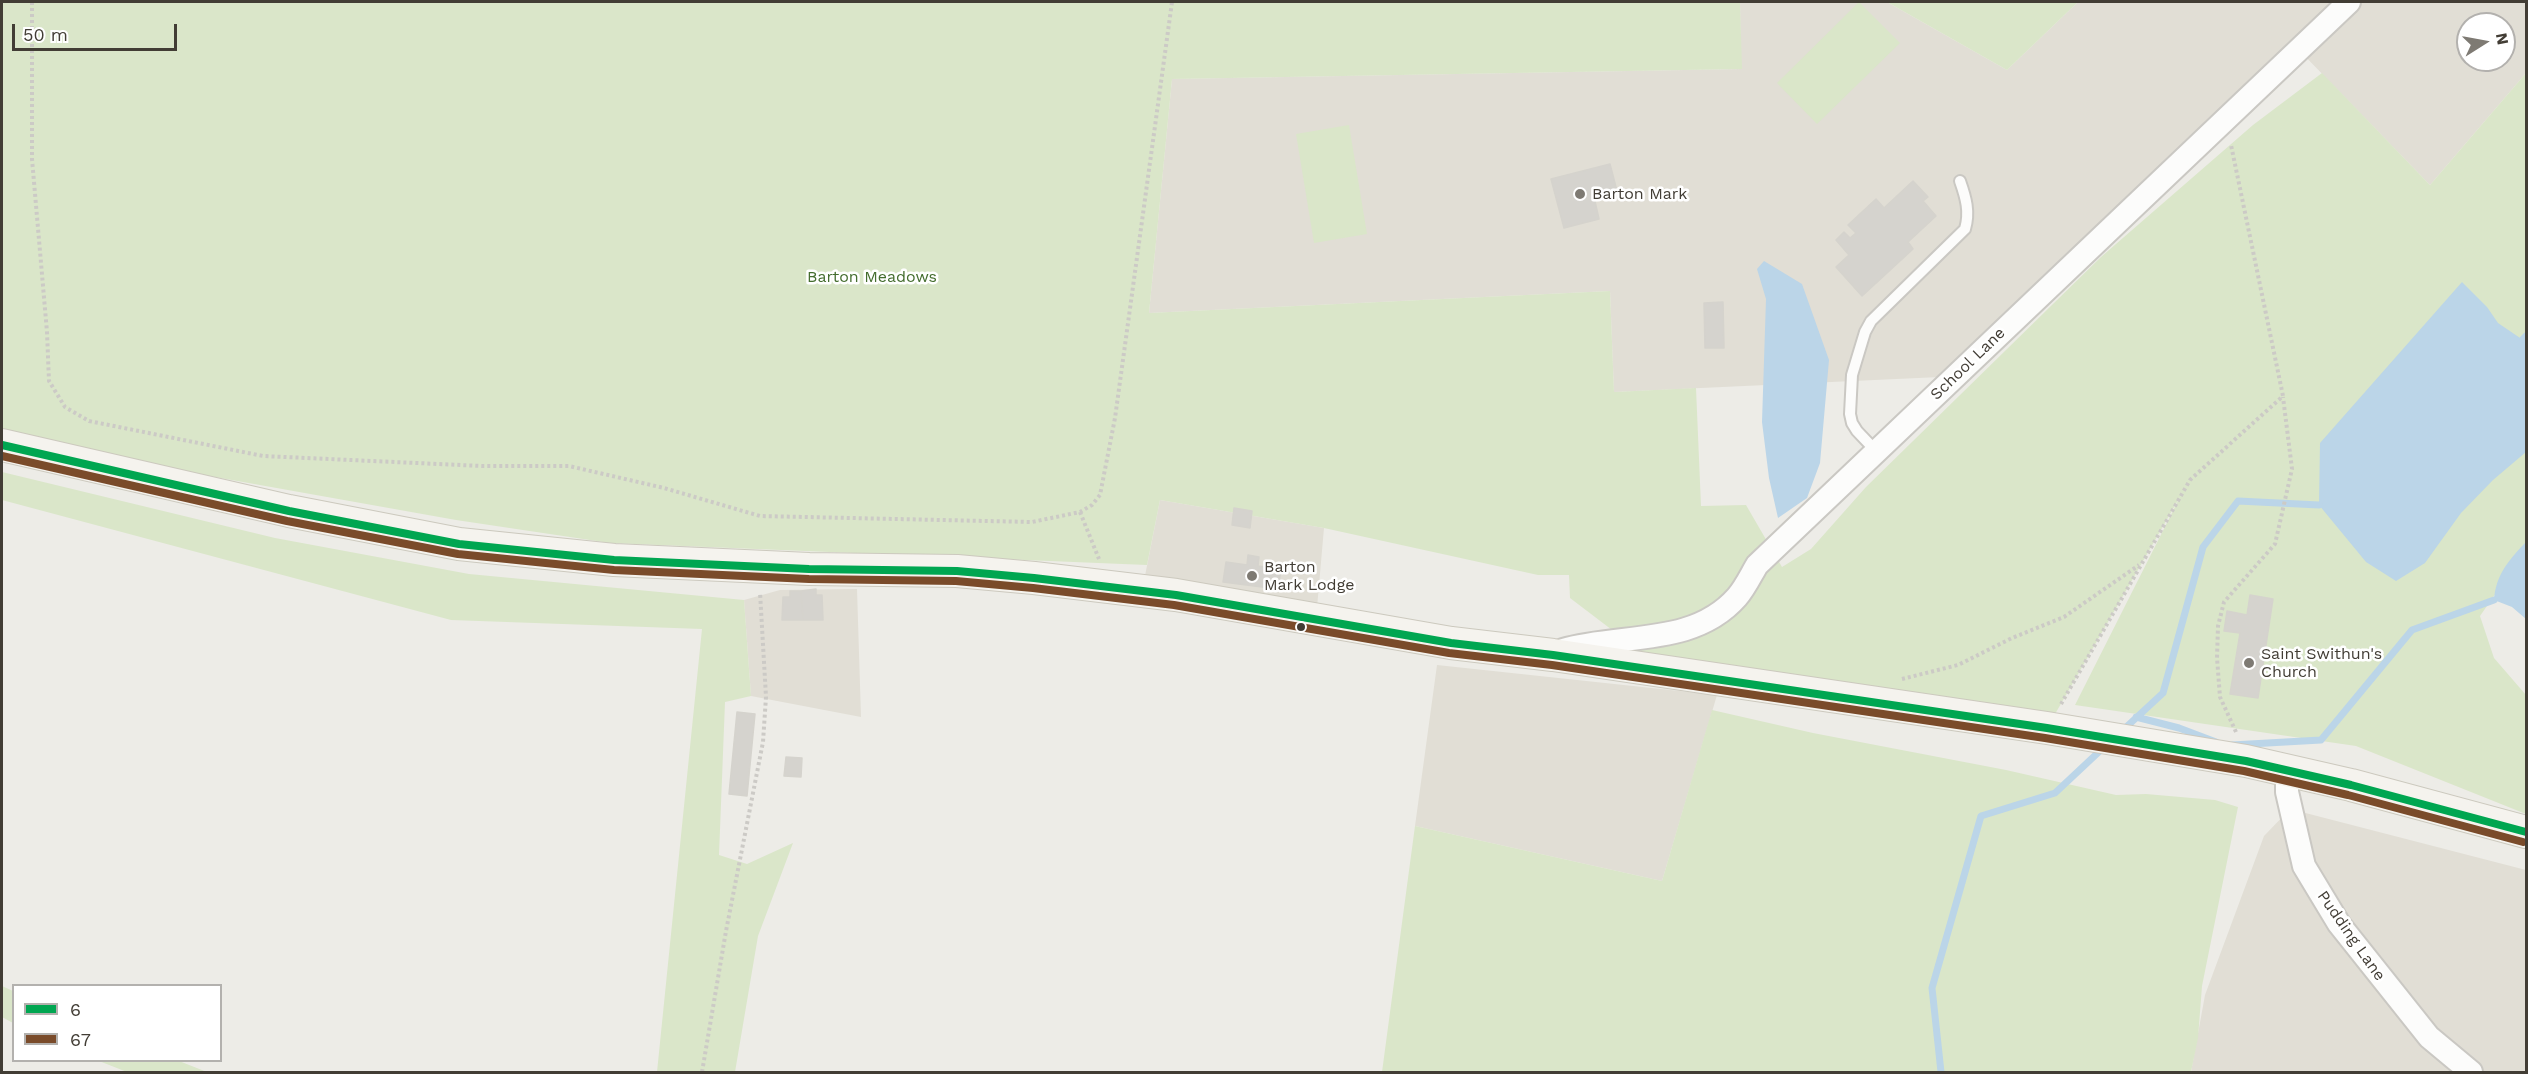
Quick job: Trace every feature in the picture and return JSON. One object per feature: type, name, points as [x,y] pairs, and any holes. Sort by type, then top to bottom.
[{"type":"main road","points":[[2,445],[289,511],[459,544],[759,576],[957,571],[1110,587],[1176,595],[1451,643],[1553,655],[2047,728],[2246,761],[2362,788],[2526,832]]},
{"type":"street","name":"School Lane","points":[[1553,655],[1564,649],[1666,634],[1703,624],[1737,597],[1757,565],[2349,2]]},
{"type":"street","name":"Pudding Lane","points":[[2288,771],[2287,792],[2304,866],[2339,924],[2429,1037],[2471,1072]]},
{"type":"lane","points":[[1876,451],[1852,423],[1850,399],[1855,362],[1871,321],[1965,229],[1968,207],[1960,181]]},
{"type":"path","points":[[32,2],[32,159],[49,381],[65,407],[89,421],[263,456],[482,466],[569,466],[664,488],[760,516],[1032,522],[1080,512],[1092,506],[1100,495],[1115,418],[1172,2]]},
{"type":"path","points":[[2225,118],[2283,396],[2292,469],[2275,544],[2224,602],[2218,626],[2217,658],[2220,697],[2242,744],[2246,761]]},
{"type":"path","points":[[2047,728],[2190,480],[2283,396]]},
{"type":"path","points":[[1080,512],[1110,587]]},
{"type":"path","points":[[1891,682],[1958,665],[2012,638],[2064,617],[2142,563]]},
{"type":"path","points":[[702,1072],[742,840],[763,742],[766,697],[759,576]]},
{"type":"path","points":[[2218,626],[2225,626]]},
{"type":"shaded area","points":[[1740,2],[1887,2],[2007,70],[2078,2],[2526,2],[2526,73],[2430,185],[2298,49],[1940,377],[1614,392],[1610,291],[1149,313],[1172,79],[1741,69]]},
{"type":"shaded area","points":[[1160,500],[1324,528],[1316,619],[1142,591]]},
{"type":"shaded area","points":[[857,589],[861,717],[751,696],[744,600],[780,590]]},
{"type":"shaded area","points":[[1437,665],[1717,695],[1662,881],[1415,826]]},
{"type":"shaded area","points":[[2290,809],[2526,870],[2526,1072],[2191,1072],[2205,995],[2264,836]]},
{"type":"green space","name":"Barton Meadows","points":[[2,2],[1740,2],[1742,69],[1172,79],[1149,313],[1610,291],[1614,392],[1696,388],[1701,506],[1746,505],[1782,567],[1811,549],[1866,487],[2101,257],[2253,125],[2322,73],[2430,185],[2526,73],[2526,550],[2480,616],[2494,658],[2526,695],[2526,814],[2356,746],[2075,705],[2181,495],[2047,728],[1666,671],[1570,598],[1569,575],[1538,575],[1324,528],[1160,500],[1147,565],[610,543],[456,520],[2,439]]},
{"type":"green space","points":[[1859,2],[1900,43],[1817,124],[1777,83]]},
{"type":"green space","points":[[1887,2],[2078,2],[2007,70]]},
{"type":"green space","points":[[1349,125],[1367,234],[1314,243],[1296,134]]},
{"type":"green space","points":[[2,472],[275,538],[469,574],[744,600],[751,696],[725,702],[719,855],[747,864],[793,843],[758,936],[735,1072],[657,1072],[702,629],[451,620],[2,500]]},
{"type":"green space","points":[[1712,710],[1813,733],[2006,770],[2116,795],[2146,794],[2215,800],[2238,807],[2202,986],[2198,1038],[2191,1072],[1382,1072],[1415,826],[1662,881]]},
{"type":"green space","points":[[2,986],[12,991],[12,1022],[2,1017]]},
{"type":"green space","points":[[102,1062],[182,1062],[207,1072],[127,1072]]},
{"type":"water","points":[[1764,261],[1802,284],[1829,360],[1820,463],[1807,498],[1778,518],[1769,478],[1762,422],[1766,299],[1757,269]]},
{"type":"water","points":[[2462,282],[2487,307],[2498,323],[2526,342],[2526,452],[2493,480],[2461,513],[2425,563],[2396,581],[2366,562],[2319,505],[2320,443]]},
{"type":"water","points":[[2526,542],[2526,619],[2512,607],[2494,600],[2497,582],[2509,561]]},
{"type":"building","name":"Barton Mark","points":[[1610,164],[1617,191],[1594,197],[1599,219],[1564,228],[1551,179]]},
{"type":"building","points":[[1913,181],[1928,197],[1923,201],[1936,216],[1908,242],[1913,249],[1862,296],[1836,267],[1849,255],[1836,240],[1844,232],[1850,238],[1856,233],[1848,225],[1876,199],[1884,208]]},
{"type":"building","points":[[1723,302],[1724,348],[1705,348],[1704,303]]},
{"type":"building","points":[[1234,508],[1252,511],[1250,528],[1232,525]]},
{"type":"building","name":"Barton Mark Lodge","points":[[1248,555],[1259,557],[1258,566],[1281,569],[1278,589],[1223,582],[1226,562],[1247,565]]},
{"type":"building","points":[[816,589],[816,595],[822,595],[823,620],[803,620],[801,591]]},
{"type":"building","points":[[790,591],[801,591],[803,620],[782,620],[783,597],[790,597]]},
{"type":"building","name":"Saint Swithun's Church","points":[[2250,595],[2273,599],[2258,698],[2230,694],[2240,633],[2224,631],[2227,611],[2247,615]]},
{"type":"building","points":[[737,712],[755,714],[747,796],[729,794]]},
{"type":"building","points":[[786,757],[802,758],[801,777],[784,776]]},
{"type":"waterway","points":[[2523,339],[2526,336]]},
{"type":"waterway","points":[[2123,730],[2163,693],[2203,547],[2238,501],[2319,505]]},
{"type":"waterway","points":[[2232,745],[2321,740],[2412,630],[2494,600]]},
{"type":"waterway","points":[[2136,717],[2179,728],[2216,742]]},
{"type":"waterway","points":[[1941,1072],[1932,988],[1981,816],[2055,793],[2103,748]]},
{"type":"transit line","name":"6","points":[[2,445],[289,511],[459,544],[614,560],[809,569],[957,571],[1034,578],[1176,595],[1451,643],[1553,655],[2047,728],[2246,761],[2351,785],[2526,832]]},
{"type":"transit line","name":"67","points":[[2,456],[287,521],[458,554],[614,570],[809,579],[956,581],[1033,588],[1174,605],[1449,653],[1552,665],[2045,738],[2244,771],[2348,795],[2523,842]]},
{"type":"place","name":"Barton Mark","points":[[1580,194]]},
{"type":"place","name":"Barton Mark Lodge","points":[[1252,576]]},
{"type":"place","name":"Saint Swithun's Church","points":[[2249,663]]}]
